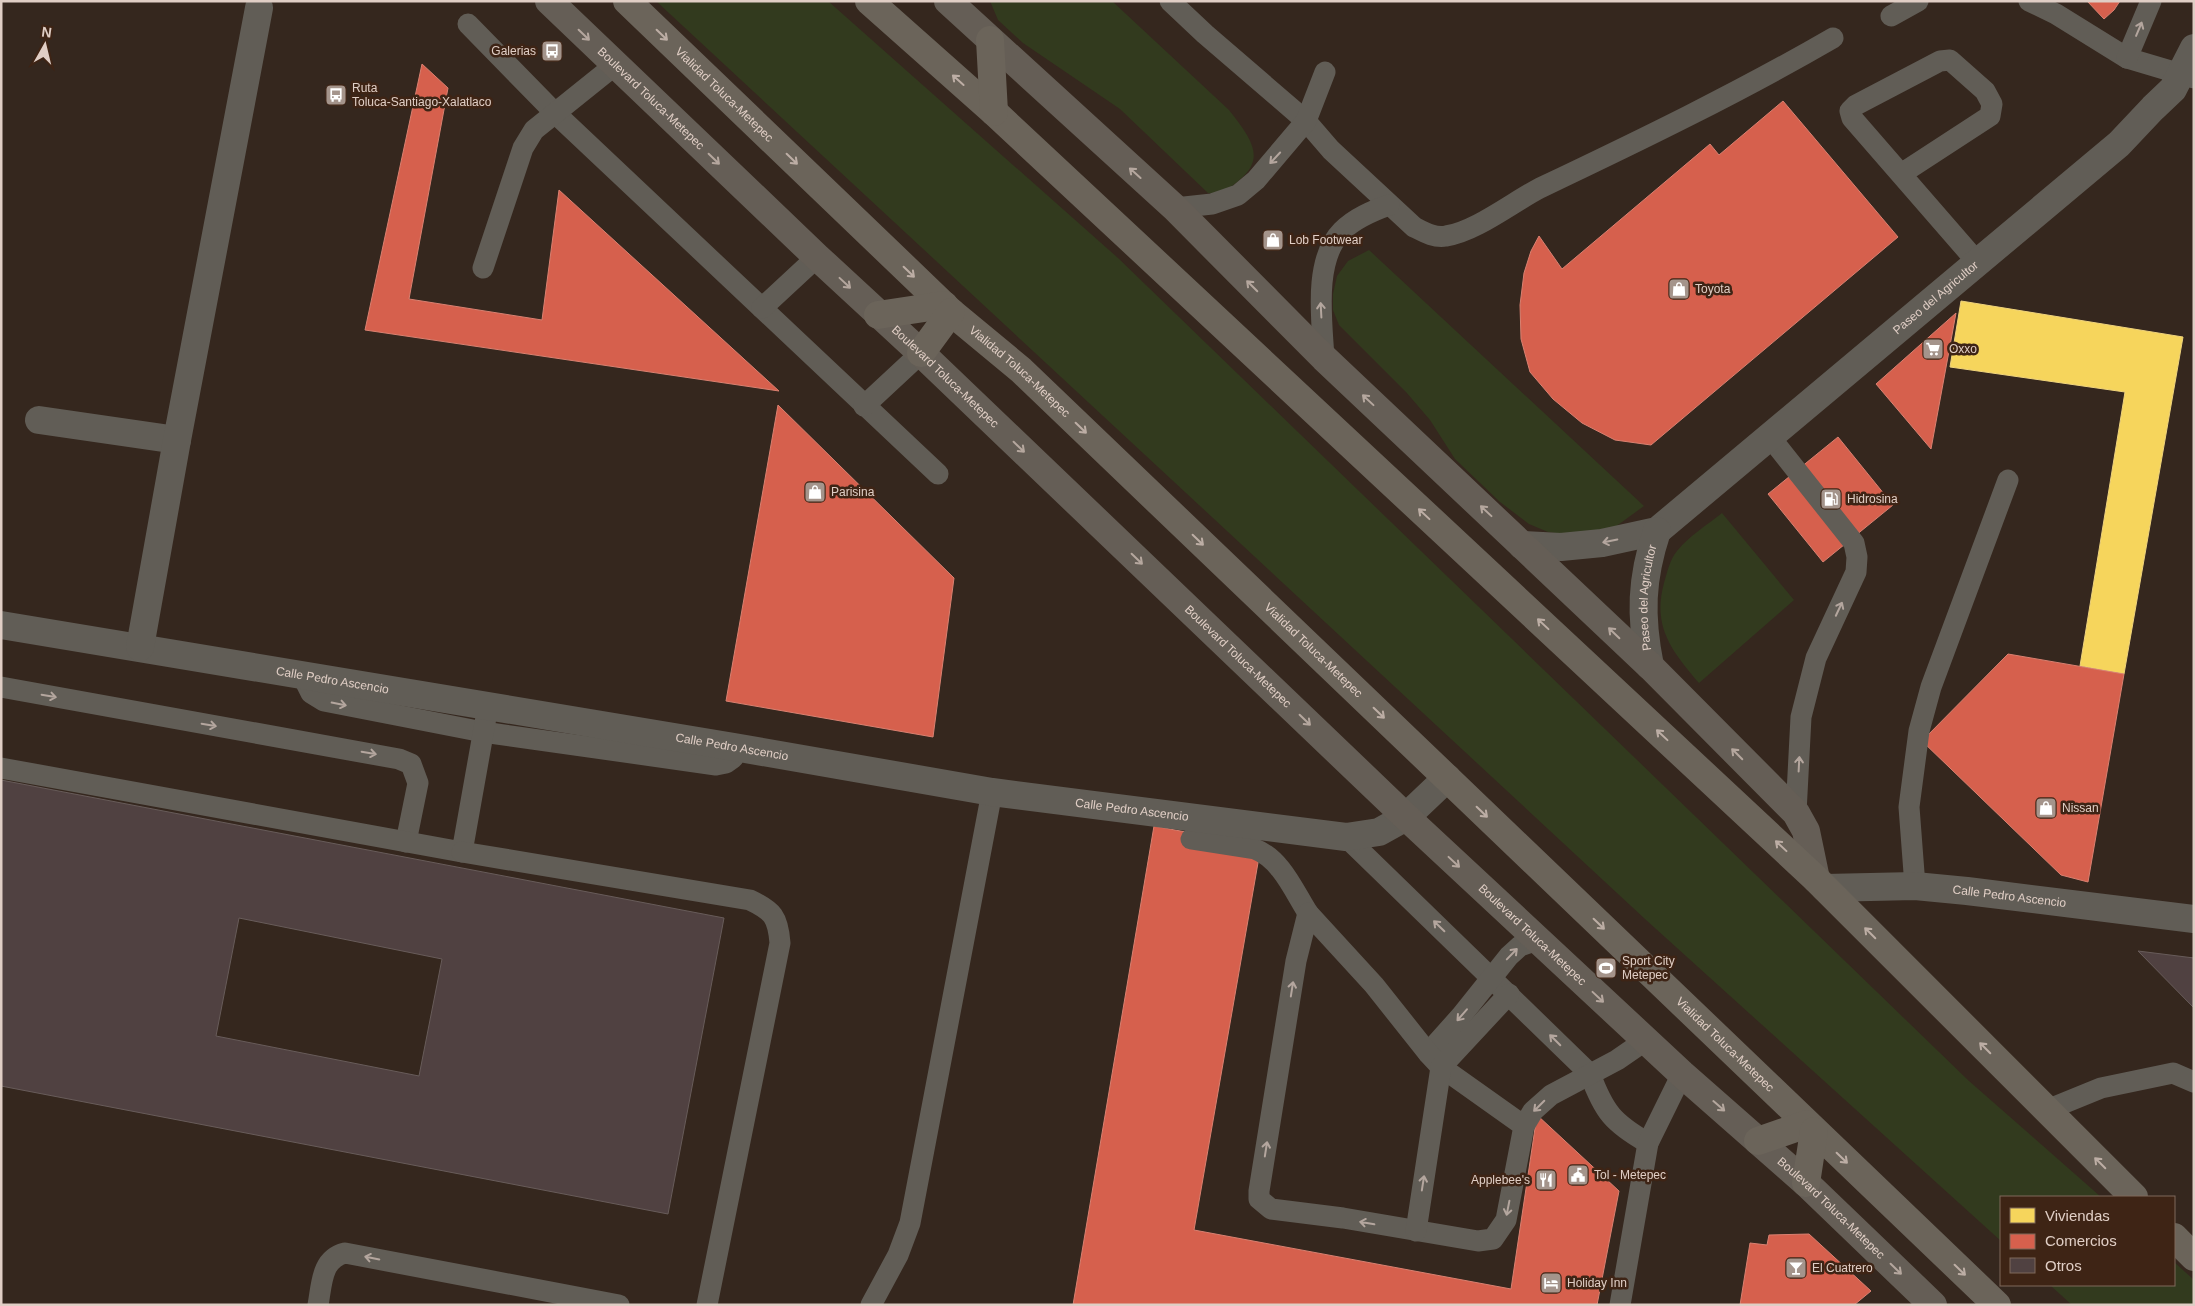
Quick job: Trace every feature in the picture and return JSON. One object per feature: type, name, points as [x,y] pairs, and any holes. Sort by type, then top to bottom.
[{"type":"highway","name":"Vialidad Toluca-Metepec","points":[[627,1],[948,308],[1020,370],[1997,1305]]},
{"type":"highway","points":[[869,1],[994,112],[1821,884],[2133,1196]]},
{"type":"highway","points":[[990,40],[994,112]]},
{"type":"highway","points":[[878,314],[948,308]]},
{"type":"highway","points":[[921,353],[948,308]]},
{"type":"highway","points":[[1758,1141],[1810,1128],[1806,1183]]},
{"type":"highway","points":[[2175,1238],[2194,1257]]},
{"type":"main road","name":"Boulevard Toluca-Metepec","points":[[549,1],[817,257],[921,353],[1406,817],[1682,1074],[1806,1183],[1933,1305]]},
{"type":"main road","points":[[958,5],[990,40],[1175,208],[1324,358],[1650,666],[1796,812],[1806,831],[1821,884]]},
{"type":"street","points":[[140,647],[177,440],[259,8]]},
{"type":"street","name":"Paseo del Agricultor","points":[[1522,545],[1561,547],[1602,543],[1657,531],[2120,144],[2152,108],[2173,90],[2194,48]]},
{"type":"street","points":[[39,420],[177,440]]},
{"type":"street","name":"Paseo del Agricultor","points":[[1650,666],[1644,636],[1642,610],[1648,560],[1657,531]]},
{"type":"street","name":"Calle Pedro Ascencio","points":[[1,625],[309,677],[485,719],[734,747],[992,792],[1346,836],[1379,832],[1406,817],[1447,778]]},
{"type":"street","name":"Calle Pedro Ascencio","points":[[1821,884],[1915,886],[2194,919]]},
{"type":"lane","points":[[1170,1],[1205,34],[1306,121],[1331,150],[1414,227],[1430,235],[1445,236],[1467,229],[1538,189],[1618,152],[1833,38]]},
{"type":"lane","points":[[1891,16],[1918,1]]},
{"type":"lane","points":[[2029,1],[2056,14],[2127,58],[2194,78]]},
{"type":"lane","points":[[2127,58],[2151,1]]},
{"type":"lane","points":[[468,24],[554,112],[938,474]]},
{"type":"lane","points":[[1901,174],[1990,116],[1992,104],[1985,91],[1950,60],[1940,61],[1850,111],[1852,118],[1978,263]]},
{"type":"lane","points":[[483,268],[523,148],[534,130],[554,112],[615,65]]},
{"type":"lane","points":[[1175,208],[1212,204],[1238,195],[1256,180],[1306,121],[1325,72]]},
{"type":"lane","points":[[1324,358],[1320,287],[1330,250],[1341,232],[1356,220],[1389,205]]},
{"type":"lane","points":[[762,308],[817,257]]},
{"type":"lane","points":[[864,406],[921,353]]},
{"type":"lane","points":[[1770,436],[1854,543],[1857,556],[1856,572],[1816,658],[1801,716],[1796,812]]},
{"type":"lane","points":[[1915,886],[1909,807],[1919,731],[1931,687],[2008,480]]},
{"type":"lane","points":[[1,687],[398,759],[411,764],[418,783],[406,842]]},
{"type":"lane","points":[[462,852],[485,719]]},
{"type":"lane","points":[[1,768],[462,852],[750,900],[768,909],[779,924],[780,943],[707,1305]]},
{"type":"lane","points":[[871,1305],[898,1255],[910,1223],[992,792]]},
{"type":"lane","points":[[1346,836],[1494,978],[1590,1074],[1599,1097],[1610,1114],[1624,1129],[1648,1143]]},
{"type":"lane","points":[[1191,839],[1255,849],[1275,860],[1308,913],[1374,985],[1434,1060],[1524,1126]]},
{"type":"lane","points":[[1308,913],[1296,962],[1259,1192],[1259,1199],[1271,1209],[1343,1218],[1478,1241],[1492,1239],[1506,1220],[1524,1126],[1534,1111],[1551,1095],[1617,1060],[1646,1040]]},
{"type":"lane","points":[[1416,1231],[1434,1060],[1509,956],[1520,946],[1537,940]]},
{"type":"lane","points":[[1434,1060],[1509,994]]},
{"type":"lane","points":[[2047,1110],[2101,1088],[2174,1073],[2194,1082]]},
{"type":"lane","points":[[1620,1305],[1648,1143],[1660,1123],[1682,1074]]},
{"type":"lane","points":[[318,1305],[324,1271],[329,1261],[336,1255],[345,1253],[619,1305]]},
{"type":"green space","points":[[656,1],[828,1],[1118,258],[1969,1081],[2100,1196],[2000,1196],[2000,1240],[1645,919]]},
{"type":"green space","points":[[990,1],[1112,1],[1229,110],[1252,146],[1254,156],[1252,165],[1246,174],[1235,184],[1220,194],[1208,193],[1120,109],[1023,43],[998,20]]},
{"type":"green space","points":[[1369,250],[1644,506],[1611,530],[1564,534],[1548,532],[1529,524],[1500,502],[1455,459],[1430,420],[1406,392],[1339,325],[1333,310],[1333,294],[1337,276],[1348,261]]},
{"type":"green space","points":[[1722,513],[1794,600],[1699,683],[1680,660],[1667,638],[1661,613],[1661,599],[1664,583],[1675,554],[1693,536]]},
{"type":"green space","points":[[2175,1263],[2194,1280],[2194,1305],[2072,1305],[2051,1286],[2175,1286]]},
{"type":"building: Viviendas","points":[[1961,301],[2183,337],[2124,674],[2080,666],[2125,392],[1950,367]]},
{"type":"building: Comercios","points":[[2087,1],[2120,1],[2104,19]]},
{"type":"building: Comercios","points":[[422,64],[448,88],[409,299],[542,320],[559,190],[779,391],[365,330]]},
{"type":"building: Comercios","name":"Toyota","points":[[1783,101],[1898,237],[1651,445],[1615,440],[1582,423],[1553,399],[1530,372],[1521,339],[1520,305],[1524,273],[1531,251],[1539,236],[1562,269],[1710,144],[1719,155]]},
{"type":"building: Comercios","name":"Oxxo","points":[[1956,313],[1931,449],[1876,384]]},
{"type":"building: Comercios","name":"Parisina","points":[[778,405],[954,578],[933,737],[726,701]]},
{"type":"building: Comercios","name":"Hidrosina","points":[[1838,437],[1893,505],[1823,562],[1768,494]]},
{"type":"building: Comercios","name":"Nissan","points":[[2008,654],[2124,674],[2088,882],[2061,875],[1922,741]]},
{"type":"building: Comercios","points":[[1154,826],[1191,833],[1259,857],[1194,1230],[1511,1289],[1537,1115],[1619,1191],[1597,1305],[1073,1305]]},
{"type":"building: Comercios","name":"El Cuatrero","points":[[1809,1234],[1871,1291],[1854,1305],[1740,1305],[1750,1243],[1767,1245],[1769,1235]]},
{"type":"building: Otros","points":[[1,780],[724,918],[668,1214],[1,1086]],"holes":[[[239,918],[442,959],[419,1076],[216,1036]]]},
{"type":"building: Otros","points":[[2138,951],[2194,958],[2194,1008]]},
{"type":"place","name":"Galerias","points":[[552,51]]},
{"type":"place","name":"Ruta Toluca-Santiago-Xalatlaco","points":[[336,95]]},
{"type":"place","name":"Lob Footwear","points":[[1273,240]]},
{"type":"place","name":"Toyota","points":[[1679,289]]},
{"type":"place","name":"Oxxo","points":[[1933,349]]},
{"type":"place","name":"Parisina","points":[[815,492]]},
{"type":"place","name":"Hidrosina","points":[[1831,499]]},
{"type":"place","name":"Nissan","points":[[2046,808]]},
{"type":"place","name":"Sport City Metepec","points":[[1606,968]]},
{"type":"place","name":"Tol - Metepec","points":[[1578,1175]]},
{"type":"place","name":"Applebee's","points":[[1546,1180]]},
{"type":"place","name":"El Cuatrero","points":[[1796,1268]]},
{"type":"place","name":"Holiday Inn","points":[[1551,1283]]}]
